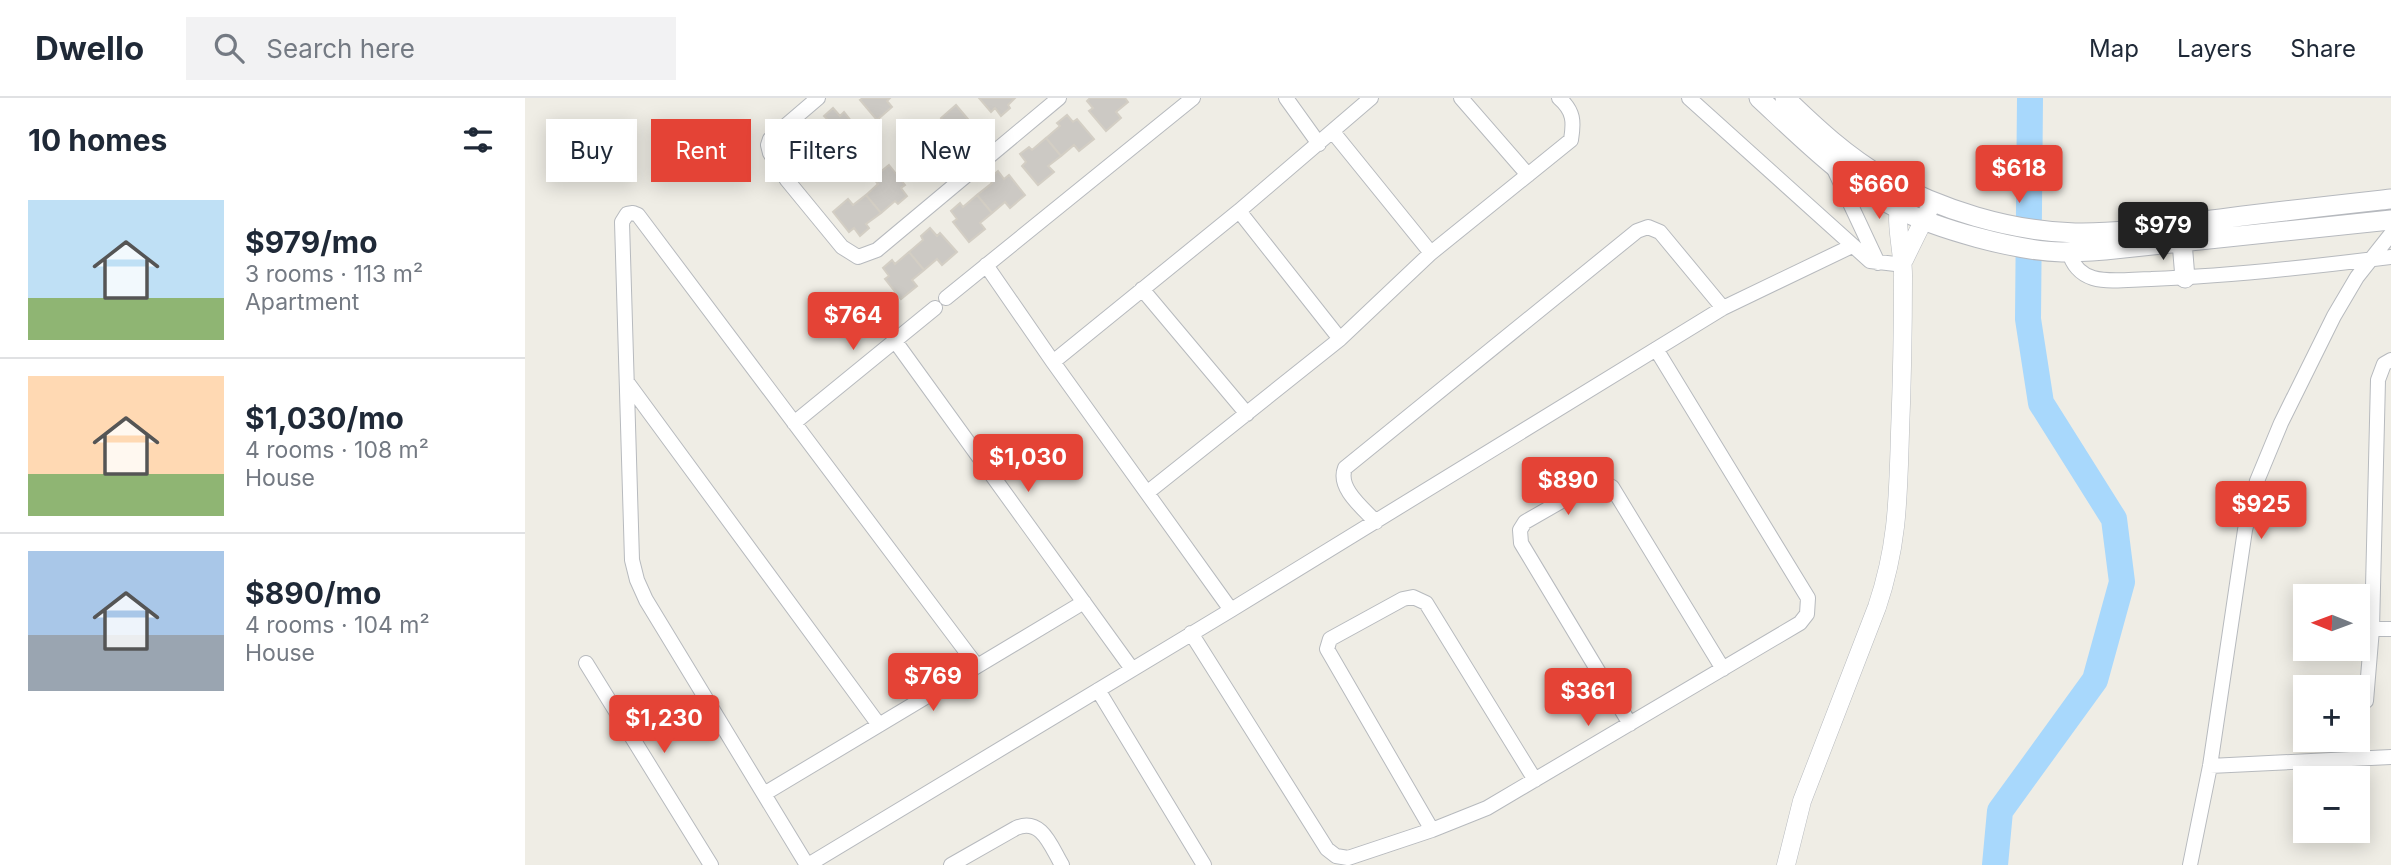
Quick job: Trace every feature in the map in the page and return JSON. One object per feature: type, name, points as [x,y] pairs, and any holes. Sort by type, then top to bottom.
[{"type":"main road","points":[[1759,98],[1832,164],[1897,208],[1924,220],[1992,240],[2040,250],[2069,252],[2391,220]]},
{"type":"main road","points":[[1785,98],[1855,159],[1905,189],[1991,220],[2040,230],[2093,233],[2144,229],[2391,199]]},
{"type":"main road","points":[[2182,242],[2185,278]]},
{"type":"street","points":[[818,98],[770,139],[770,153],[787,180],[842,247],[858,257],[877,250],[1059,98]]},
{"type":"street","points":[[794,423],[1193,98]]},
{"type":"street","points":[[1286,98],[1319,144]]},
{"type":"street","points":[[1053,362],[1239,211],[1371,98]]},
{"type":"street","points":[[1461,98],[1528,175]]},
{"type":"street","points":[[1148,492],[1340,339],[1431,253],[1571,140],[1574,123],[1570,108],[1559,98]]},
{"type":"street","points":[[1689,98],[1870,261],[1904,263]]},
{"type":"street","points":[[1333,132],[1431,253]]},
{"type":"street","points":[[1832,164],[1878,263]]},
{"type":"street","points":[[1786,865],[1802,801],[1877,607],[1893,554],[1898,522],[1904,263],[1897,208],[1905,189]]},
{"type":"street","points":[[1904,263],[1932,200]]},
{"type":"street","points":[[1239,211],[1340,339]]},
{"type":"street","points":[[977,666],[638,215],[633,213],[624,216],[622,222],[632,560],[637,580],[646,600],[807,865],[1231,610],[1723,308],[1852,246]]},
{"type":"street","points":[[1375,522],[1345,486],[1342,478],[1345,468],[1637,231],[1648,227],[1660,232],[1723,308]]},
{"type":"street","points":[[2190,865],[2210,766],[2245,530],[2257,481],[2281,423],[2334,316],[2357,277],[2391,234]]},
{"type":"street","points":[[2069,252],[2071,260],[2081,272],[2096,279],[2185,278],[2391,257]]},
{"type":"street","points":[[986,265],[1231,610]]},
{"type":"street","points":[[1142,289],[1247,414]]},
{"type":"street","points":[[895,341],[1132,669]]},
{"type":"street","points":[[1191,633],[1331,853],[1347,858],[1432,830],[1487,808],[1800,623],[1807,614],[1809,603],[1656,349]]},
{"type":"street","points":[[2368,675],[2372,629],[2378,380],[2383,364],[2391,360]]},
{"type":"street","points":[[627,382],[879,725]]},
{"type":"street","points":[[1630,724],[1521,543],[1520,530],[1525,522],[1589,485],[1603,483],[1612,487],[1723,669]]},
{"type":"street","points":[[1432,830],[1327,649],[1330,639],[1403,599],[1413,597],[1426,603],[1535,780]]},
{"type":"street","points":[[764,794],[1084,601]]},
{"type":"street","points":[[2372,629],[2391,629]]},
{"type":"street","points":[[586,663],[712,865]]},
{"type":"street","points":[[1098,690],[1203,865]]},
{"type":"street","points":[[2210,766],[2391,758]]},
{"type":"street","points":[[951,865],[1016,828],[1027,825],[1044,834],[1062,865]]},
{"type":"building","points":[[890,98],[887,101],[892,107],[876,119],[860,100]]},
{"type":"building","points":[[979,98],[1015,98],[1008,105],[1010,108],[1001,116],[995,108],[991,112]]},
{"type":"building","points":[[1090,98],[1125,98],[1128,102],[1116,112],[1121,118],[1106,131],[1089,111],[1093,108],[1087,101]]},
{"type":"building","points":[[956,105],[968,119],[942,119]]},
{"type":"building","points":[[833,108],[840,116],[844,112],[850,119],[827,119],[824,116]]},
{"type":"building","points":[[1067,115],[1073,122],[1077,119],[1094,139],[1079,151],[1074,145],[1061,156],[1046,138],[1060,126],[1057,123]]},
{"type":"building","points":[[1046,138],[1061,156],[1048,166],[1054,172],[1038,185],[1022,166],[1026,162],[1020,154],[1029,147],[1032,150]]},
{"type":"building","points":[[889,165],[896,174],[896,182],[905,185],[901,188],[907,196],[898,204],[895,201],[881,213],[866,195],[878,184],[876,182],[882,182],[882,171]]},
{"type":"building","points":[[998,171],[1004,179],[1009,175],[1025,195],[1010,208],[1005,202],[992,213],[977,195],[991,182],[995,182],[995,174]]},
{"type":"building","points":[[866,195],[881,213],[866,224],[869,228],[860,236],[854,228],[849,232],[833,212],[848,199],[853,205]]},
{"type":"building","points":[[977,195],[992,213],[980,223],[985,229],[969,242],[953,222],[957,219],[951,211],[960,203],[963,207]]},
{"type":"building","points":[[930,228],[937,236],[940,233],[957,252],[942,265],[937,259],[924,270],[909,252],[923,240],[921,236]]},
{"type":"building","points":[[909,252],[924,270],[912,280],[917,286],[901,299],[885,279],[889,276],[883,268],[892,260],[895,264]]},
{"type":"waterway","points":[[1995,865],[2000,811],[2095,680],[2122,582],[2114,519],[2041,403],[2028,319],[2030,98]]}]
